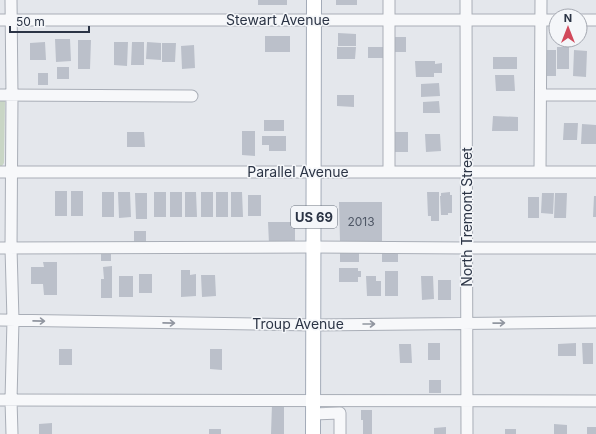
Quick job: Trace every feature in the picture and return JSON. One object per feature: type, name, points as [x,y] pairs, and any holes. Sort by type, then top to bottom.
[{"type":"main road","name":"US 69","points":[[313,434],[315,172],[314,0]]},
{"type":"street","points":[[11,0],[5,20],[12,95],[6,172],[6,248],[12,320],[5,400],[12,434]]},
{"type":"street","points":[[389,0],[389,172]]},
{"type":"street","name":"North Tremont Street","points":[[466,0],[467,434]]},
{"type":"street","points":[[540,172],[541,0]]},
{"type":"street","name":"Stewart Avenue","points":[[5,20],[548,20]]},
{"type":"street","points":[[541,95],[596,95]]},
{"type":"street","points":[[0,96],[192,96]]},
{"type":"street","name":"Parallel Avenue","points":[[6,172],[596,172]]},
{"type":"street","points":[[6,248],[596,248]]},
{"type":"street","name":"Troup Avenue","points":[[0,320],[314,325],[596,322]]},
{"type":"street","points":[[5,400],[596,401]]},
{"type":"street","points":[[340,400],[340,434]]},
{"type":"street","points":[[313,414],[340,413]]},
{"type":"green space","points":[[0,100],[5,100],[4,163],[2,166],[0,166]]},
{"type":"building","points":[[258,0],[287,0],[287,5],[258,5]]},
{"type":"building","points":[[336,0],[357,0],[357,5],[336,5]]},
{"type":"building","points":[[338,33],[356,34],[356,46],[338,46]]},
{"type":"building","points":[[265,36],[290,36],[290,52],[265,52]]},
{"type":"building","points":[[394,37],[406,37],[406,52],[394,52]]},
{"type":"building","points":[[55,39],[70,39],[71,61],[56,62]]},
{"type":"building","points":[[78,40],[91,40],[90,69],[78,69]]},
{"type":"building","points":[[45,42],[46,60],[30,60],[30,43]]},
{"type":"building","points":[[114,42],[128,42],[127,66],[114,65]]},
{"type":"building","points":[[132,42],[144,42],[144,65],[131,65]]},
{"type":"building","points":[[147,42],[161,43],[161,60],[146,59]]},
{"type":"building","points":[[162,43],[176,43],[175,62],[162,62]]},
{"type":"building","points":[[194,45],[195,68],[182,69],[181,46]]},
{"type":"building","points":[[337,47],[356,47],[355,59],[337,59]]},
{"type":"building","points":[[368,47],[383,47],[384,58],[368,58]]},
{"type":"building","points":[[557,48],[569,48],[569,69],[557,69]]},
{"type":"building","points":[[544,50],[556,50],[556,76],[544,76]]},
{"type":"building","points":[[574,50],[587,51],[586,77],[573,76]]},
{"type":"building","points":[[493,57],[517,57],[517,69],[493,69]]},
{"type":"building","points":[[415,61],[435,61],[435,64],[442,63],[442,73],[434,73],[434,77],[416,77]]},
{"type":"building","points":[[57,67],[69,67],[69,79],[57,79]]},
{"type":"building","points":[[38,73],[48,73],[48,85],[38,85]]},
{"type":"building","points":[[495,75],[514,75],[515,91],[496,91]]},
{"type":"building","points":[[439,83],[440,96],[421,97],[421,84]]},
{"type":"building","points":[[337,95],[354,95],[354,107],[337,106]]},
{"type":"building","points":[[439,101],[440,113],[423,113],[423,102]]},
{"type":"building","points":[[493,116],[518,117],[518,131],[492,131]]},
{"type":"building","points":[[264,120],[284,120],[284,131],[264,131]]},
{"type":"building","points":[[564,123],[578,123],[577,140],[563,140]]},
{"type":"building","points":[[582,124],[596,125],[596,144],[581,144]]},
{"type":"building","points":[[242,131],[255,131],[255,156],[242,155]]},
{"type":"building","points":[[127,132],[144,132],[145,147],[127,147]]},
{"type":"building","points":[[394,132],[408,132],[408,152],[393,152]]},
{"type":"building","points":[[425,134],[440,134],[441,151],[426,152]]},
{"type":"building","points":[[262,136],[286,136],[286,151],[269,151],[269,145],[262,145]]},
{"type":"building","points":[[55,191],[67,191],[67,216],[55,216]]},
{"type":"building","points":[[71,191],[83,191],[83,216],[71,216]]},
{"type":"building","points":[[102,192],[114,192],[114,217],[102,217]]},
{"type":"building","points":[[118,192],[130,192],[131,217],[119,218]]},
{"type":"building","points":[[154,192],[166,192],[166,217],[154,217]]},
{"type":"building","points":[[170,192],[182,192],[182,217],[170,217]]},
{"type":"building","points":[[185,192],[196,192],[197,217],[185,217]]},
{"type":"building","points":[[201,192],[213,192],[213,217],[201,217]]},
{"type":"building","points":[[216,192],[228,192],[228,217],[216,217]]},
{"type":"building","points":[[231,192],[242,192],[243,217],[231,217]]},
{"type":"building","points":[[427,192],[439,192],[439,221],[431,221],[431,216],[428,216]]},
{"type":"building","points":[[450,192],[450,195],[452,195],[452,213],[448,213],[448,215],[441,215],[441,193]]},
{"type":"building","points":[[135,193],[147,193],[147,219],[136,219]]},
{"type":"building","points":[[542,193],[554,193],[553,214],[541,213]]},
{"type":"building","points":[[555,193],[567,193],[566,218],[554,218]]},
{"type":"building","points":[[248,195],[261,195],[261,216],[248,216]]},
{"type":"building","points":[[594,196],[596,196],[596,217],[593,217]]},
{"type":"building","points":[[528,197],[539,197],[539,218],[528,218]]},
{"type":"building","points":[[339,202],[382,202],[382,242],[340,242]]},
{"type":"building","points":[[268,222],[295,222],[295,244],[269,244]]},
{"type":"building","points":[[134,231],[146,231],[146,242],[134,242]]},
{"type":"building","points":[[101,250],[111,250],[111,261],[101,261]]},
{"type":"building","points":[[340,251],[359,251],[359,262],[340,262]]},
{"type":"building","points":[[382,251],[398,252],[398,262],[382,262]]},
{"type":"building","points":[[43,262],[57,262],[57,295],[44,295],[43,284],[31,284],[31,267],[44,267]]},
{"type":"building","points":[[112,266],[112,298],[101,298],[101,279],[104,279],[103,267]]},
{"type":"building","points":[[339,268],[358,268],[358,271],[361,271],[361,277],[358,277],[358,282],[339,282]]},
{"type":"building","points":[[181,270],[190,270],[190,275],[196,274],[196,296],[181,297]]},
{"type":"building","points":[[385,271],[398,271],[398,296],[385,296]]},
{"type":"building","points":[[139,274],[152,274],[152,293],[139,293]]},
{"type":"building","points":[[201,275],[215,275],[216,296],[202,297]]},
{"type":"building","points":[[119,276],[133,276],[133,297],[119,297]]},
{"type":"building","points":[[366,276],[376,276],[376,281],[381,281],[381,296],[367,296]]},
{"type":"building","points":[[421,276],[433,276],[434,299],[422,300]]},
{"type":"building","points":[[438,280],[451,280],[451,300],[438,300]]},
{"type":"building","points":[[428,343],[440,343],[440,360],[428,360]]},
{"type":"building","points":[[576,343],[576,356],[558,356],[558,344]]},
{"type":"building","points":[[582,343],[593,343],[593,364],[583,364]]},
{"type":"building","points":[[399,344],[411,344],[412,363],[400,363]]},
{"type":"building","points":[[59,349],[72,349],[72,365],[59,365]]},
{"type":"building","points":[[210,349],[222,349],[222,370],[210,369]]},
{"type":"building","points":[[429,380],[441,380],[441,393],[429,393]]},
{"type":"building","points":[[272,404],[284,404],[284,434],[271,434]]},
{"type":"building","points":[[361,410],[372,410],[372,434],[363,434]]},
{"type":"building","points":[[52,423],[52,434],[39,434],[39,424]]},
{"type":"building","points":[[554,424],[567,425],[567,434],[554,434]]},
{"type":"building","points":[[446,427],[446,434],[434,434],[434,428]]},
{"type":"building","points":[[587,427],[596,427],[596,434],[587,434]]},
{"type":"building","points":[[209,429],[221,429],[221,434],[209,434]]},
{"type":"building","points":[[505,429],[516,429],[516,434],[505,434]]}]
